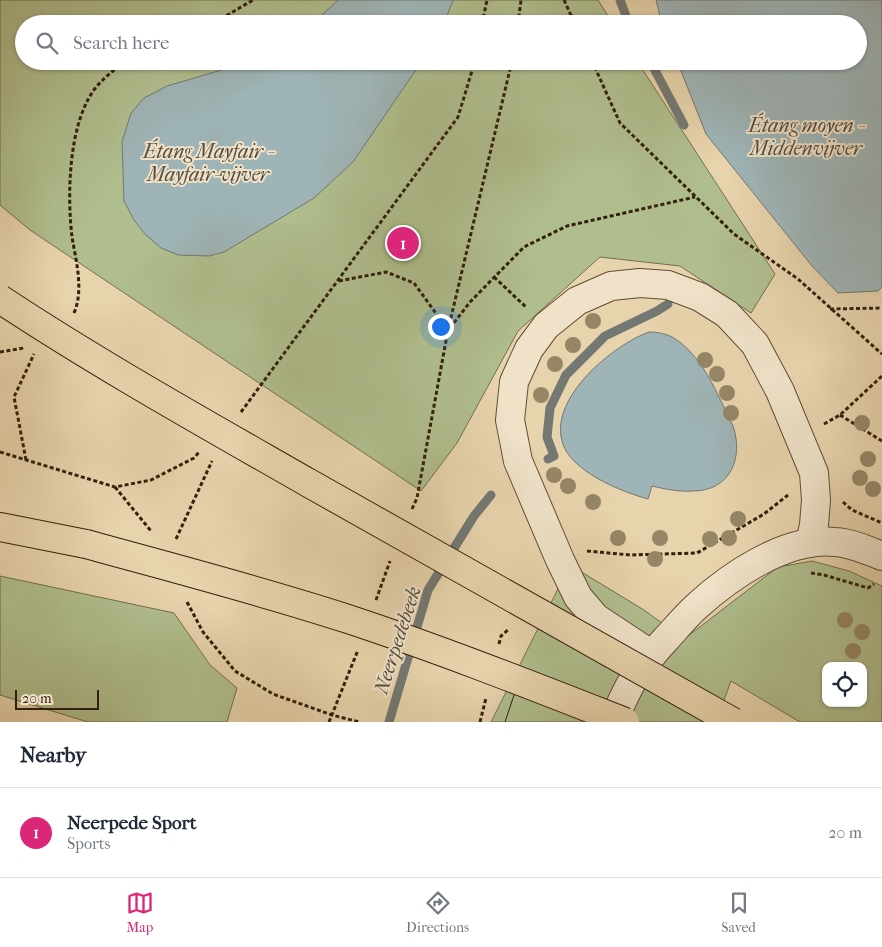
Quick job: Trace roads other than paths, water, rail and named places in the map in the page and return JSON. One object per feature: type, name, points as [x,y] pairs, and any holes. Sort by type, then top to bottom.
[{"type":"highway","points":[[0,299],[100,363],[177,408],[512,599],[733,722]]},
{"type":"highway","points":[[0,527],[86,544],[348,619],[506,675],[625,722]]},
{"type":"street","points":[[652,655],[596,618],[578,597],[560,560],[518,461],[510,420],[514,382],[529,348],[546,326],[577,301],[612,286],[640,283],[668,285],[700,297],[726,314],[755,344],[780,391],[814,473],[816,500],[814,525],[810,542]]},
{"type":"street","points":[[613,722],[635,676],[652,655],[696,606],[748,567],[790,547],[810,542],[834,542],[862,548],[880,568]]},
{"type":"water","points":[[338,0],[453,0],[447,15],[322,15]]},
{"type":"water","name":"Étang moyen - Middenvijver","points":[[656,0],[882,0],[882,287],[878,291],[838,293],[812,266],[706,134],[681,70],[867,70],[867,15],[660,15]]},
{"type":"water","name":"Étang Mayfair - Mayfair-vijver","points":[[221,70],[416,70],[353,162],[314,198],[224,252],[209,256],[178,255],[161,248],[145,234],[134,220],[124,201],[122,142],[131,113],[144,98],[167,86]]},
{"type":"water","points":[[649,332],[656,332],[671,337],[689,350],[716,390],[733,426],[737,450],[735,461],[725,479],[706,490],[672,490],[652,486],[648,499],[611,485],[585,471],[567,452],[562,441],[561,424],[565,407],[575,391],[602,361],[619,348]]},
{"type":"waterway","name":"Neerpedebeek","points":[[620,0],[626,15]]},
{"type":"waterway","name":"Neerpedebeek","points":[[655,70],[684,125]]},
{"type":"waterway","name":"Neerpedebeek","points":[[548,459],[554,456],[547,437],[550,408],[566,375],[605,336],[668,304]]},
{"type":"waterway","name":"Neerpedebeek","points":[[389,722],[428,590],[474,516],[491,495]]},
{"type":"tram line","points":[[505,722],[523,668]]},
{"type":"place","name":"Neerpede Sport","points":[[403,243]]}]
